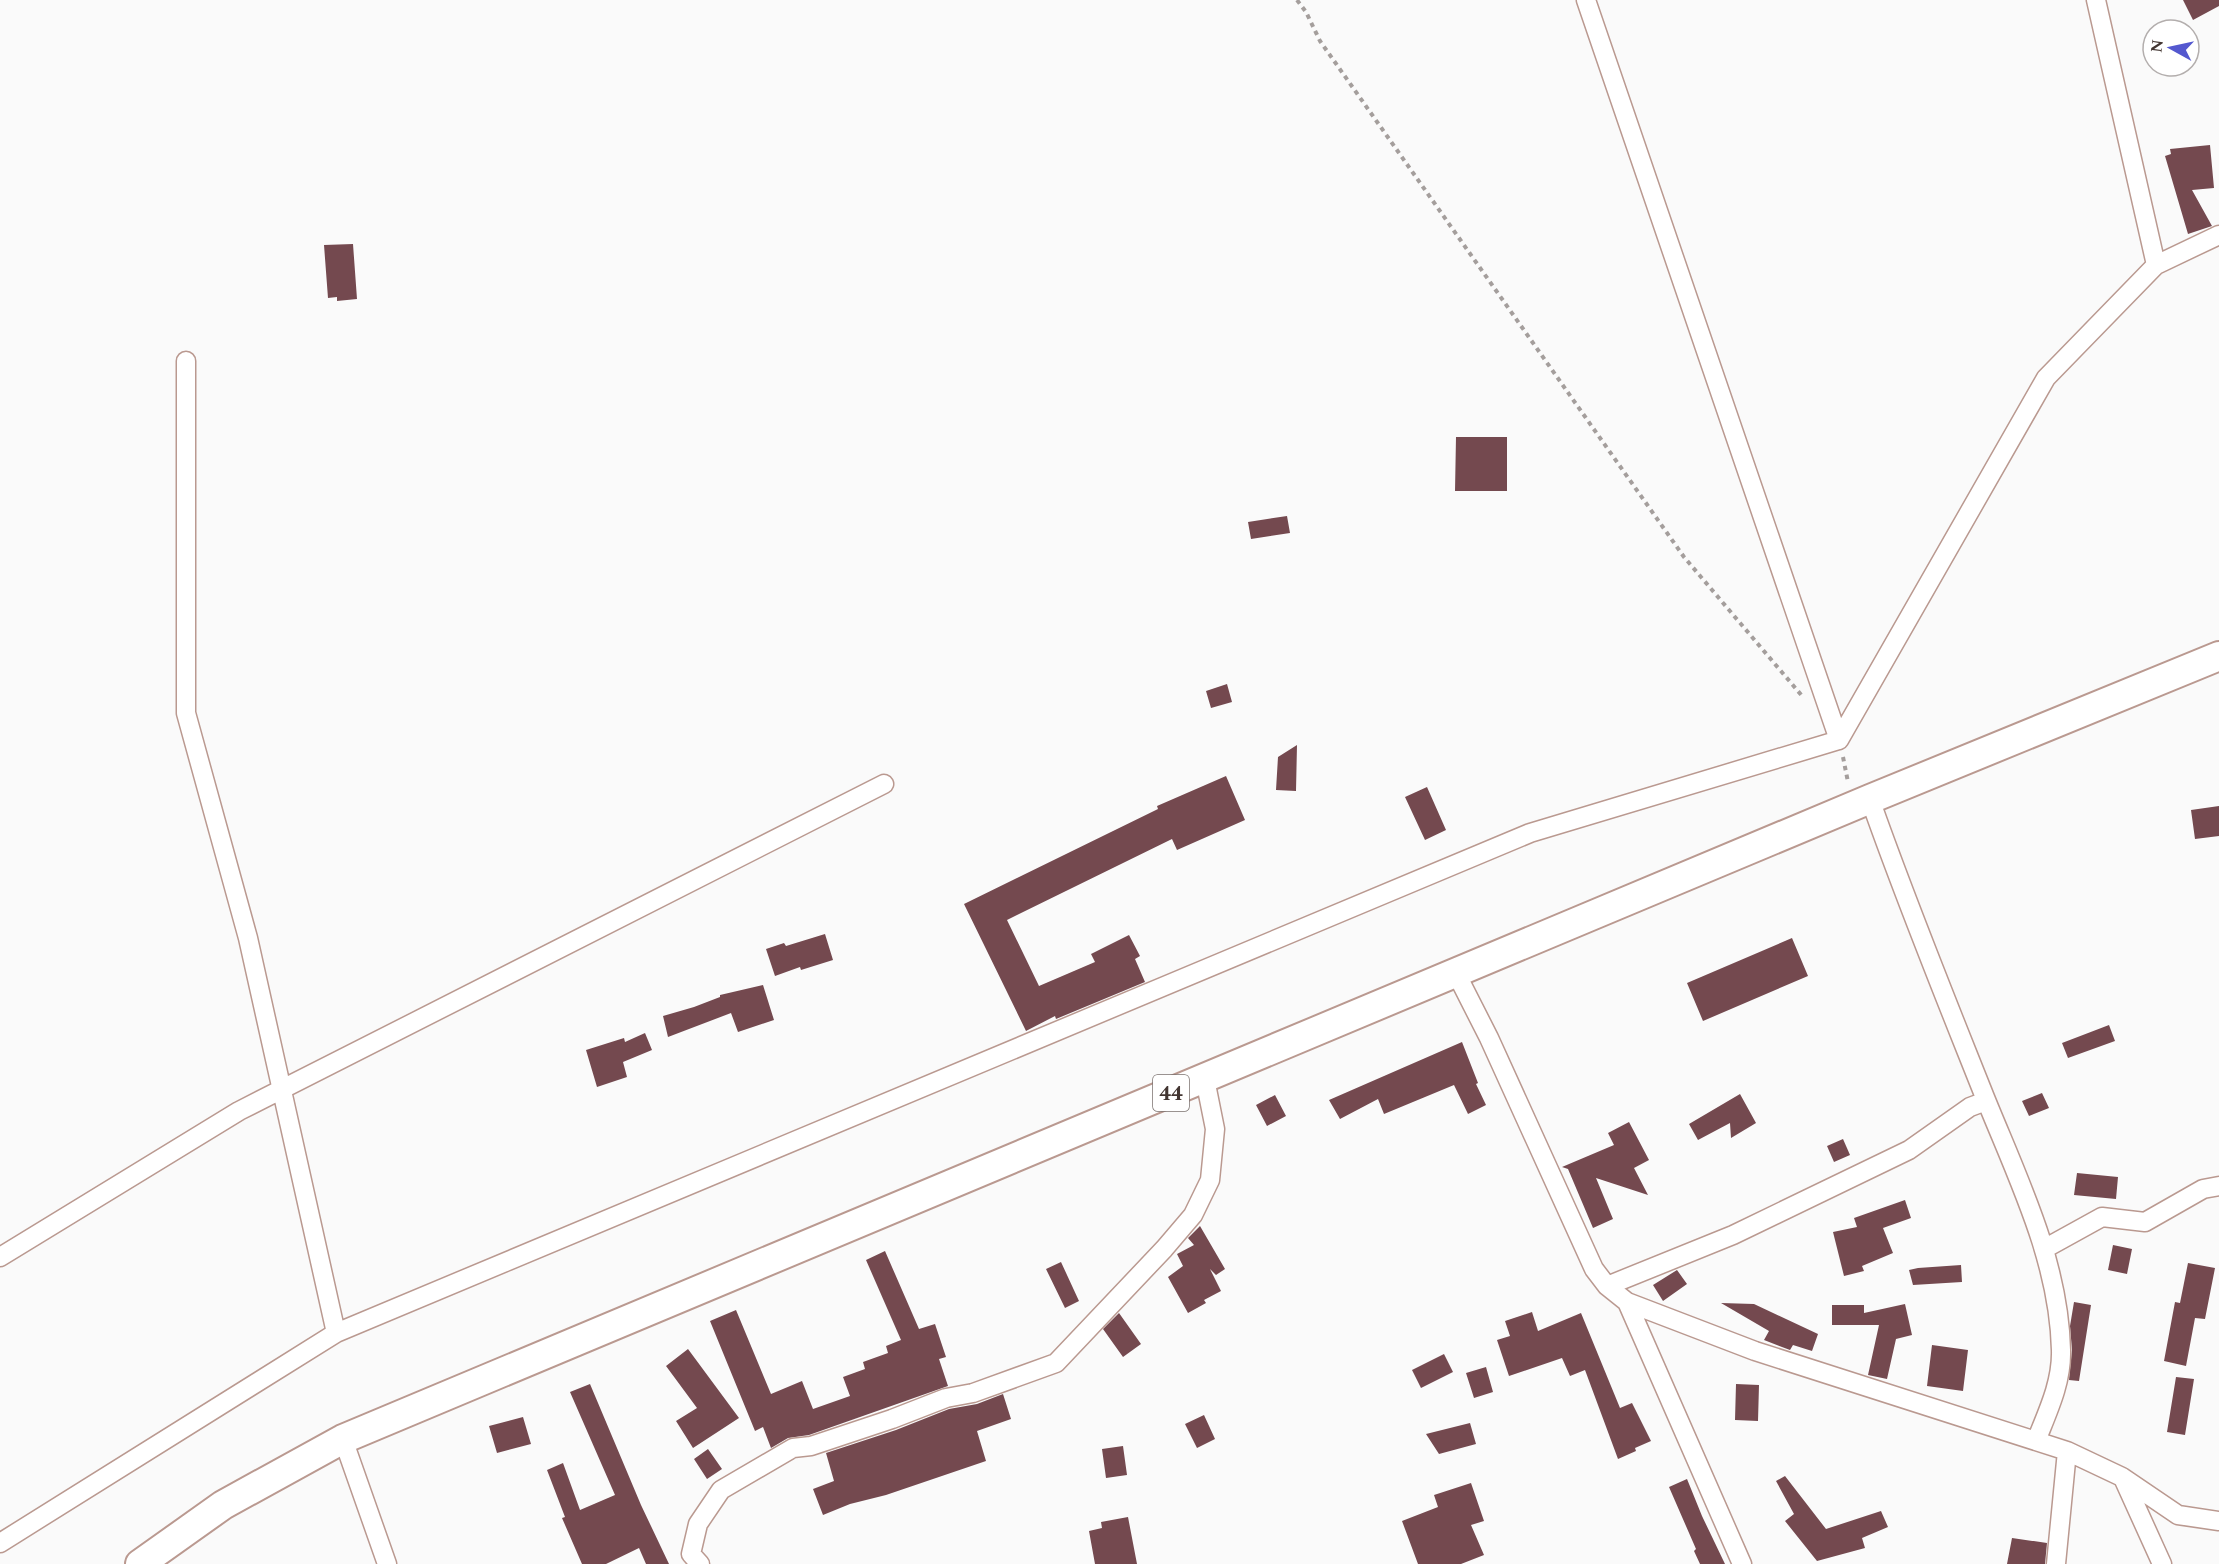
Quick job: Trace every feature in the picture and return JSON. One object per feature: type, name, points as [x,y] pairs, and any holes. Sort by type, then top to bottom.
[{"type":"main road","name":"44","points":[[140,1564],[223,1505],[343,1439],[1862,802],[2219,656]]},
{"type":"street","points":[[1586,0],[1839,740]]},
{"type":"street","points":[[2096,0],[2156,265]]},
{"type":"street","points":[[0,1544],[336,1333],[1530,833],[1839,740],[2046,378],[2156,265],[2219,235]]},
{"type":"street","points":[[186,361],[186,713],[248,938],[336,1333]]},
{"type":"street","points":[[0,1257],[239,1111],[884,784]]},
{"type":"street","points":[[1862,802],[1905,897],[2044,1249],[2059,1313],[2061,1352],[2057,1388],[2036,1441]]},
{"type":"street","points":[[1456,973],[1489,1038],[1594,1269],[1607,1286],[1627,1302],[1755,1351],[2067,1451],[2122,1477],[2178,1515],[2219,1521]]},
{"type":"street","points":[[700,1564],[691,1554],[698,1524],[721,1490],[793,1448],[811,1446],[946,1398],[973,1393],[1056,1363],[1164,1249],[1193,1215],[1210,1180],[1215,1129],[1205,1079]]},
{"type":"street","points":[[1607,1286],[1732,1235],[1909,1150],[1970,1107],[1986,1101]]},
{"type":"street","points":[[2044,1249],[2102,1217],[2145,1222],[2203,1189],[2219,1186]]},
{"type":"street","points":[[1627,1302],[1742,1564]]},
{"type":"street","points":[[343,1439],[387,1564]]},
{"type":"street","points":[[2056,1564],[2067,1451]]},
{"type":"street","points":[[2122,1477],[2162,1564]]},
{"type":"path","points":[[1297,0],[1306,12],[1326,51],[1684,557],[1808,703]]},
{"type":"path","points":[[1839,740],[1862,802]]},
{"type":"building","points":[[2183,0],[2219,0],[2219,6],[2197,18],[2192,18]]},
{"type":"building","points":[[2210,145],[2214,188],[2192,190],[2212,226],[2188,234],[2165,156],[2171,154],[2170,149]]},
{"type":"building","points":[[353,244],[357,299],[337,301],[337,297],[328,298],[324,245]]},
{"type":"building","points":[[1456,437],[1507,437],[1507,491],[1455,491]]},
{"type":"building","points":[[1287,516],[1290,533],[1251,539],[1248,522]]},
{"type":"building","points":[[1227,684],[1232,702],[1211,708],[1206,691]]},
{"type":"building","points":[[1297,745],[1296,791],[1276,790],[1278,757]]},
{"type":"building","points":[[1226,776],[1245,820],[1177,850],[1172,839],[1007,920],[1039,986],[1095,962],[1091,954],[1129,935],[1140,956],[1135,959],[1145,982],[1056,1019],[1055,1016],[1026,1031],[964,904],[1158,809],[1157,806]]},
{"type":"building","points":[[1427,787],[1446,830],[1425,840],[1405,797]]},
{"type":"building","points":[[2219,806],[2219,836],[2195,839],[2191,810]]},
{"type":"building","points":[[825,934],[833,960],[801,970],[800,967],[775,976],[766,949],[784,943],[786,946]]},
{"type":"building","points":[[1792,938],[1808,976],[1703,1021],[1687,983]]},
{"type":"building","points":[[763,985],[774,1020],[738,1032],[731,1013],[668,1037],[663,1016],[694,1007],[720,997],[720,995]]},
{"type":"building","points":[[2109,1025],[2115,1041],[2068,1058],[2062,1043]]},
{"type":"building","points":[[645,1033],[652,1050],[623,1062],[627,1077],[597,1087],[586,1050],[624,1038],[625,1042]]},
{"type":"building","points":[[1462,1042],[1478,1083],[1476,1084],[1486,1105],[1468,1114],[1454,1085],[1384,1114],[1378,1099],[1340,1119],[1329,1100]]},
{"type":"building","points":[[2042,1093],[2049,1108],[2029,1116],[2022,1101]]},
{"type":"building","points":[[1740,1094],[1756,1123],[1731,1138],[1730,1123],[1698,1140],[1689,1124]]},
{"type":"building","points":[[1275,1095],[1286,1116],[1267,1126],[1256,1105]]},
{"type":"building","points":[[1629,1122],[1649,1160],[1634,1168],[1648,1195],[1596,1178],[1613,1219],[1593,1228],[1568,1169],[1562,1167],[1614,1145],[1608,1133]]},
{"type":"building","points":[[1843,1139],[1850,1155],[1834,1162],[1827,1146]]},
{"type":"building","points":[[2077,1173],[2118,1177],[2116,1199],[2074,1195]]},
{"type":"building","points":[[1905,1200],[1911,1218],[1883,1228],[1893,1253],[1862,1266],[1864,1271],[1844,1276],[1833,1232],[1857,1227],[1854,1218]]},
{"type":"building","points":[[1200,1226],[1225,1269],[1216,1275],[1210,1269],[1221,1291],[1204,1300],[1206,1303],[1188,1313],[1168,1277],[1183,1266],[1177,1254],[1194,1245],[1188,1238]]},
{"type":"building","points":[[2113,1245],[2132,1249],[2127,1274],[2108,1270]]},
{"type":"building","points":[[885,1251],[919,1329],[935,1324],[946,1357],[939,1359],[948,1386],[809,1435],[788,1438],[771,1448],[763,1427],[755,1431],[710,1321],[736,1310],[771,1394],[802,1381],[813,1409],[850,1396],[843,1377],[865,1369],[863,1362],[888,1353],[886,1346],[901,1340],[866,1260]]},
{"type":"building","points":[[1061,1262],[1079,1301],[1065,1308],[1046,1269]]},
{"type":"building","points":[[2188,1263],[2215,1268],[2205,1319],[2195,1318],[2186,1366],[2164,1361],[2175,1302],[2180,1303]]},
{"type":"building","points":[[1961,1265],[1962,1282],[1913,1285],[1909,1270],[1918,1268]]},
{"type":"building","points":[[1677,1270],[1687,1284],[1663,1301],[1653,1285]]},
{"type":"building","points":[[2074,1302],[2091,1305],[2079,1381],[2069,1380],[2072,1350],[2070,1326]]},
{"type":"building","points":[[1721,1303],[1754,1304],[1818,1334],[1812,1351],[1793,1345],[1790,1350],[1764,1340],[1769,1331]]},
{"type":"building","points":[[1905,1304],[1912,1335],[1896,1339],[1887,1379],[1868,1375],[1879,1325],[1832,1325],[1832,1305],[1864,1305],[1864,1313]]},
{"type":"building","points":[[1532,1312],[1538,1331],[1581,1313],[1620,1408],[1632,1403],[1651,1441],[1618,1459],[1585,1370],[1570,1376],[1562,1358],[1509,1376],[1497,1340],[1510,1336],[1505,1321]]},
{"type":"building","points":[[1119,1313],[1141,1344],[1123,1357],[1103,1329]]},
{"type":"building","points":[[1932,1345],[1968,1350],[1963,1391],[1927,1386]]},
{"type":"building","points":[[688,1349],[739,1418],[693,1448],[676,1421],[697,1408],[666,1366]]},
{"type":"building","points":[[1444,1354],[1453,1372],[1421,1388],[1412,1370]]},
{"type":"building","points":[[1486,1367],[1493,1392],[1474,1398],[1466,1373]]},
{"type":"building","points":[[2176,1377],[2194,1379],[2185,1435],[2167,1432]]},
{"type":"building","points":[[590,1384],[641,1505],[669,1564],[646,1564],[639,1548],[606,1564],[582,1564],[562,1518],[565,1517],[547,1470],[563,1463],[580,1510],[615,1495],[570,1392]]},
{"type":"building","points":[[1736,1384],[1759,1385],[1758,1421],[1735,1420]]},
{"type":"building","points":[[1003,1394],[1011,1419],[977,1431],[986,1461],[886,1495],[850,1504],[823,1515],[813,1489],[834,1481],[826,1453],[896,1430],[949,1409],[977,1404]]},
{"type":"building","points":[[1204,1415],[1215,1439],[1197,1448],[1185,1424]]},
{"type":"building","points":[[523,1417],[531,1444],[497,1453],[489,1426]]},
{"type":"building","points":[[1470,1423],[1476,1444],[1439,1454],[1426,1434]]},
{"type":"building","points":[[1123,1446],[1127,1475],[1106,1478],[1102,1449]]},
{"type":"building","points":[[708,1449],[722,1469],[707,1479],[694,1459]]},
{"type":"building","points":[[1785,1476],[1826,1529],[1881,1511],[1888,1527],[1862,1538],[1865,1548],[1817,1561],[1785,1521],[1794,1514],[1776,1481]]},
{"type":"building","points":[[1687,1479],[1725,1564],[1700,1564],[1694,1551],[1696,1549],[1669,1487]]},
{"type":"building","points":[[1471,1483],[1484,1521],[1471,1525],[1484,1555],[1461,1564],[1418,1564],[1402,1521],[1438,1507],[1434,1495]]},
{"type":"building","points":[[1128,1517],[1137,1564],[1095,1564],[1089,1531],[1102,1528],[1101,1522]]},
{"type":"building","points":[[2012,1538],[2047,1543],[2045,1564],[2007,1564]]}]
